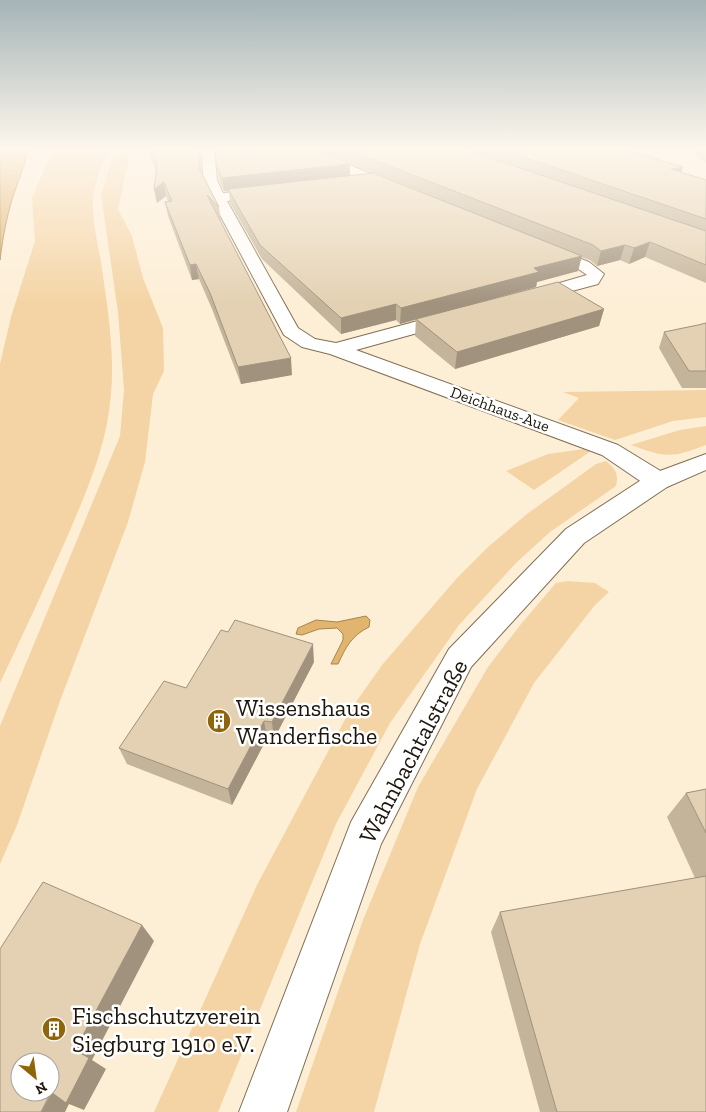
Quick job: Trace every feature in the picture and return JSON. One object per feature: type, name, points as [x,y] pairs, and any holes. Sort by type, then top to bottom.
[{"type":"street","name":"Deichhaus-Aue","points":[[219,200],[291,331],[309,342],[336,349],[610,450],[658,481]]},
{"type":"street","points":[[512,302],[592,280],[596,274],[584,265],[526,242]]},
{"type":"street","name":"Deichhaus-Aue","points":[[336,349],[466,314]]},
{"type":"street","name":"Wahnbachtalstraße","points":[[263,1112],[365,836],[460,658],[575,536],[658,481],[706,461]]},
{"type":"shaded area","points":[[0,200],[12,200],[4,232],[0,260]]},
{"type":"shaded area","points":[[32,200],[93,200],[95,230],[110,328],[111,394],[101,449],[89,483],[60,554],[0,683],[0,364],[11,317],[35,241]]},
{"type":"shaded area","points":[[102,200],[120,200],[118,209],[132,236],[143,278],[163,328],[164,371],[153,394],[145,462],[128,522],[60,701],[17,825],[0,864],[0,726],[120,436],[124,390],[118,312]]},
{"type":"shaded area","points":[[706,390],[706,417],[673,421],[615,440],[558,420],[579,398],[563,392]]},
{"type":"shaded area","points":[[706,426],[706,445],[685,452],[669,455],[661,454],[631,445],[680,430]]},
{"type":"shaded area","points":[[584,449],[591,451],[534,490],[506,471],[548,454]]},
{"type":"shaded area","points":[[606,461],[616,472],[616,486],[550,532],[517,562],[459,625],[390,723],[336,824],[218,1112],[154,1112],[257,885],[349,712],[382,665],[457,578],[488,547],[527,514],[596,464]]},
{"type":"shaded area","points":[[568,581],[595,583],[609,592],[595,605],[534,683],[477,789],[420,944],[374,1112],[296,1112],[363,920],[418,787],[488,667],[556,583]]},
{"type":"shaded area","points":[[366,616],[370,620],[369,627],[350,642],[338,664],[331,664],[343,640],[343,634],[337,628],[319,629],[302,635],[296,634],[298,628],[316,620],[337,622]]},
{"type":"building","points":[[210,200],[291,358],[238,367],[210,293],[196,264],[190,265],[165,202]]},
{"type":"building","points":[[234,200],[441,200],[582,256],[534,268],[539,272],[401,308],[396,304],[341,318],[260,245]]},
{"type":"building","points":[[477,200],[614,200],[706,231],[706,265],[650,242],[634,248],[625,245],[601,251],[593,245]]},
{"type":"building","points":[[650,200],[706,200],[706,219]]},
{"type":"building","points":[[558,282],[604,309],[457,352],[416,319]]},
{"type":"building","points":[[706,323],[706,371],[689,371],[664,332]]},
{"type":"building","name":"Wissenshaus Wanderfische","points":[[235,620],[313,644],[272,722],[264,721],[228,789],[119,748],[164,681],[186,688],[221,630],[228,632]]},
{"type":"building","points":[[706,789],[706,833],[686,793]]},
{"type":"building","points":[[706,876],[706,1112],[557,1112],[500,912]]},
{"type":"building","name":"Fischschutzverein Siegburg 1910 e.V.","points":[[43,882],[142,925],[75,1050],[89,1058],[66,1103],[60,1099],[60,1052],[10,1052],[10,1102],[46,1102],[41,1112],[0,1112],[0,949]]},
{"type":"place","name":"Wissenshaus Wanderfische","points":[[219,721]]},
{"type":"place","name":"Fischschutzverein Siegburg 1910 e.V.","points":[[54,1029]]}]
